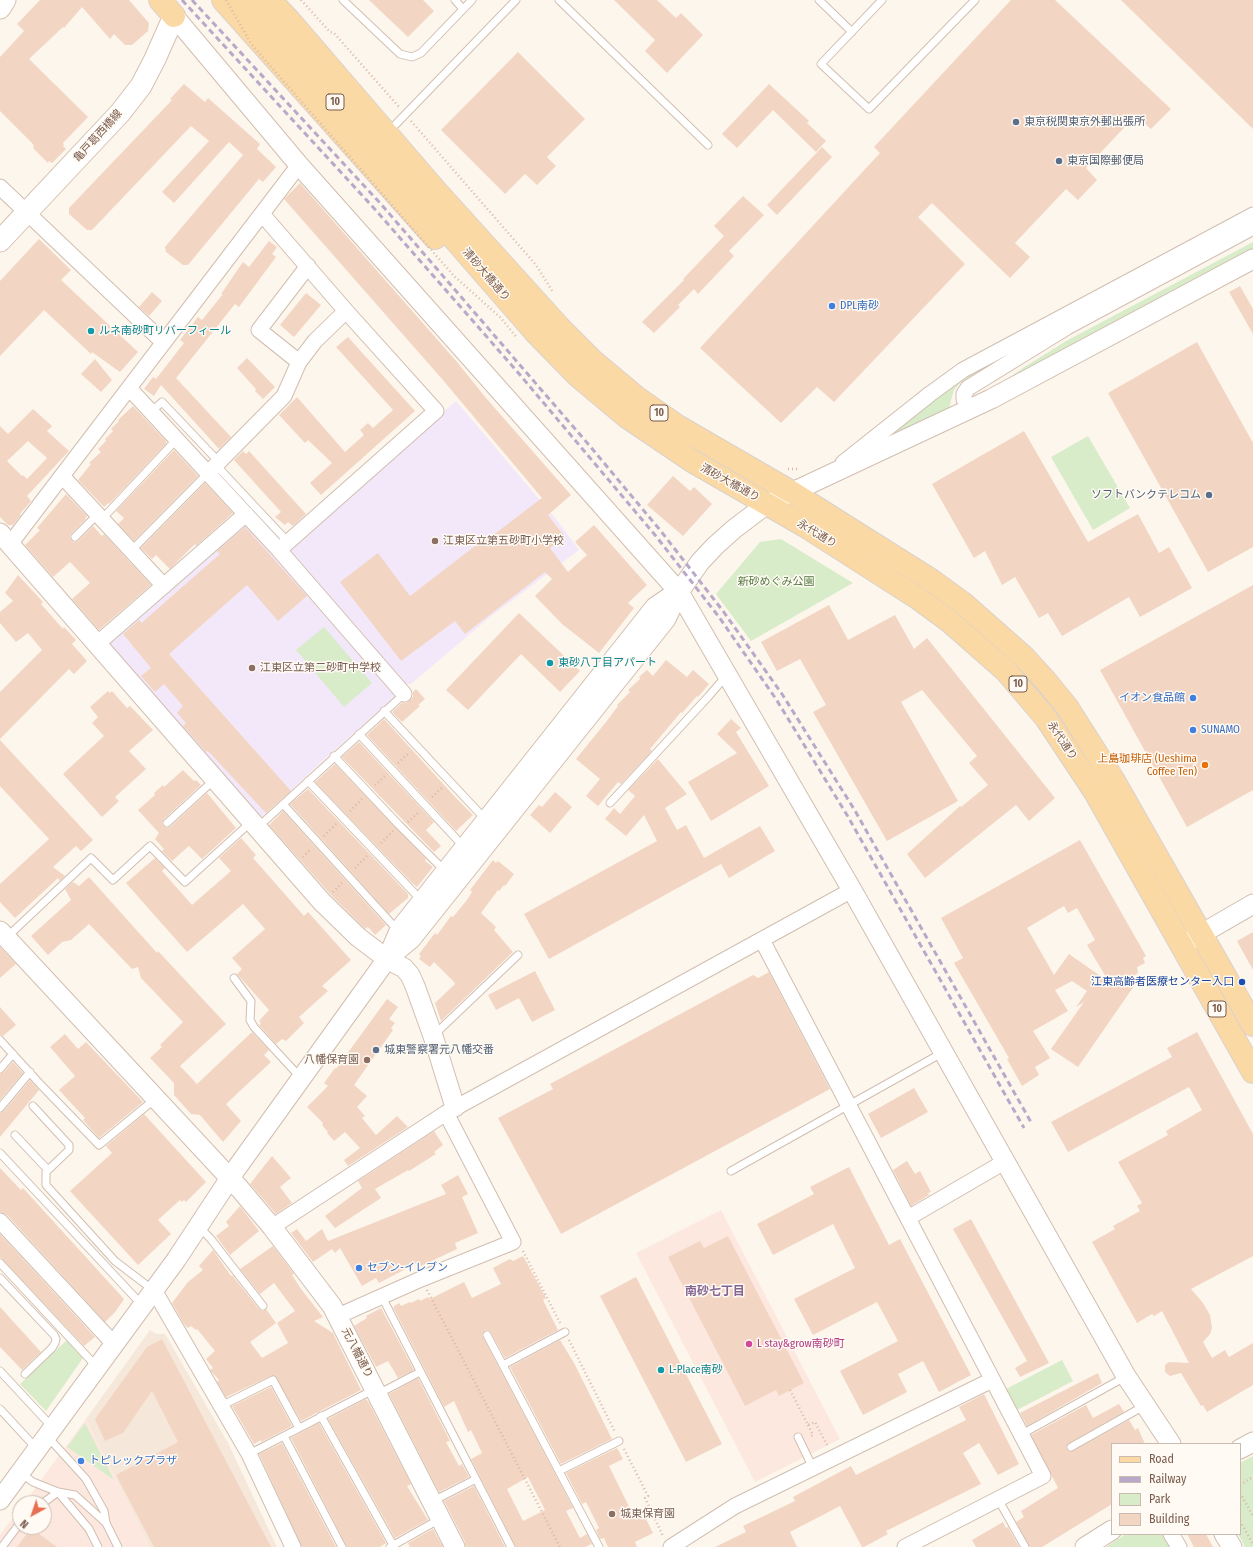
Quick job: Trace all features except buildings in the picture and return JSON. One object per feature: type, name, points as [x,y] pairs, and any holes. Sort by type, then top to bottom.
[{"type":"main road","points":[[0,8],[5,0]]},
{"type":"main road","points":[[223,0],[448,253],[526,335]]},
{"type":"main road","name":"清砂大橋通り","points":[[243,0],[431,198],[550,303],[593,361],[636,397],[679,427],[793,493]]},
{"type":"main road","name":"清砂大橋通り","points":[[270,0],[289,20],[431,198],[526,335],[627,417],[692,461],[767,504]]},
{"type":"main road","points":[[286,0],[400,119],[480,220],[550,303]]},
{"type":"main road","name":"亀戸葛西橋線","points":[[0,241],[120,113],[141,86],[155,59],[171,5]]},
{"type":"main road","name":"永代通り","points":[[793,493],[942,588],[1002,636],[1045,680],[1079,724],[1114,781],[1202,933],[1253,1025]]},
{"type":"main road","name":"永代通り","points":[[767,504],[876,570],[919,599],[950,621],[1006,671],[1046,718],[1095,792],[1253,1072]]},
{"type":"street","points":[[171,5],[299,165],[679,592],[852,890],[1126,1376],[1170,1443]]},
{"type":"street","points":[[299,165],[62,476],[5,539],[322,902],[358,937],[388,959],[404,968],[410,975],[415,986],[433,1036],[450,1110],[513,1242],[421,1279],[338,1316]]},
{"type":"street","points":[[0,187],[163,342]]},
{"type":"street","points":[[262,214],[346,311],[436,411],[283,546]]},
{"type":"street","points":[[827,476],[930,394],[963,370],[1253,215]]},
{"type":"street","points":[[968,409],[964,399],[964,394],[968,388],[1066,327],[1253,227]]},
{"type":"street","points":[[0,1500],[154,1290],[230,1178],[388,959],[411,939],[666,619],[679,592],[700,562],[715,546],[734,529],[767,504],[968,409],[1253,259]]},
{"type":"street","points":[[299,362],[259,330],[308,266]]},
{"type":"street","points":[[214,467],[284,396],[299,362],[315,341],[346,311]]},
{"type":"street","points":[[129,388],[177,439],[214,467],[246,514],[283,546],[404,694]]},
{"type":"street","points":[[62,476],[164,586]]},
{"type":"street","points":[[97,644],[246,514]]},
{"type":"street","points":[[388,959],[400,929],[464,847],[655,607],[679,592]]},
{"type":"street","points":[[272,1227],[450,1110],[852,890]]},
{"type":"street","points":[[1182,945],[1253,904]]},
{"type":"street","name":"元八幡通り","points":[[2,937],[230,1178],[272,1227],[338,1316],[455,1547]]},
{"type":"street","points":[[762,940],[1043,1476],[905,1547]]},
{"type":"street","points":[[908,1218],[1006,1161]]},
{"type":"street","points":[[0,1221],[114,1344]]},
{"type":"street","points":[[154,1290],[249,1454],[293,1547]]},
{"type":"street","points":[[668,1544],[735,1506],[992,1380]]},
{"type":"street","points":[[1241,1448],[1253,1442]]},
{"type":"street","points":[[1084,1547],[1111,1531]]},
{"type":"street","points":[[1172,1535],[1179,1547]]},
{"type":"street","points":[[1225,1535],[1232,1547]]},
{"type":"lane","points":[[343,0],[400,54],[412,57],[421,53],[472,0]]},
{"type":"lane","points":[[455,0],[464,9]]},
{"type":"lane","points":[[400,119],[516,0]]},
{"type":"lane","points":[[559,0],[708,145]]},
{"type":"lane","points":[[819,0],[852,32]]},
{"type":"lane","points":[[882,0],[821,64],[869,109],[975,0]]},
{"type":"lane","points":[[152,411],[162,402],[214,467],[283,546]]},
{"type":"lane","points":[[75,537],[100,517],[177,439]]},
{"type":"lane","points":[[131,551],[214,467]]},
{"type":"lane","points":[[610,803],[708,697],[727,674]]},
{"type":"lane","points":[[2,937],[91,858],[113,880],[150,846],[185,882],[254,825],[283,804],[358,734],[404,694]]},
{"type":"lane","points":[[384,711],[486,820]]},
{"type":"lane","points":[[358,734],[464,847]]},
{"type":"lane","points":[[334,756],[439,866],[446,871]]},
{"type":"lane","points":[[167,823],[214,780]]},
{"type":"lane","points":[[308,781],[422,901]]},
{"type":"lane","points":[[283,804],[392,924],[400,929]]},
{"type":"lane","points":[[433,1036],[518,956]]},
{"type":"lane","points":[[234,978],[251,1001],[250,1020],[254,1027],[301,1079]]},
{"type":"lane","points":[[0,1040],[99,1145],[155,1099]]},
{"type":"lane","points":[[731,1171],[944,1052]]},
{"type":"lane","points":[[0,1069],[13,1054]]},
{"type":"lane","points":[[0,1108],[30,1072]]},
{"type":"lane","points":[[33,1106],[69,1145],[69,1150],[46,1172],[46,1185],[115,1261],[154,1290]]},
{"type":"lane","points":[[15,1135],[48,1170]]},
{"type":"lane","points":[[0,1153],[143,1305]]},
{"type":"lane","points":[[198,1226],[210,1238],[263,1306]]},
{"type":"lane","points":[[0,1263],[98,1367]]},
{"type":"lane","points":[[0,1278],[54,1335],[56,1339],[52,1348],[25,1374]]},
{"type":"lane","points":[[382,1297],[511,1547]]},
{"type":"lane","points":[[503,1365],[565,1332]]},
{"type":"lane","points":[[487,1335],[599,1547]]},
{"type":"lane","points":[[0,1371],[46,1438],[86,1479],[104,1511],[106,1523],[118,1547]]},
{"type":"lane","points":[[249,1454],[321,1416],[420,1372]]},
{"type":"lane","points":[[1022,1434],[1126,1376]]},
{"type":"lane","points":[[221,1406],[273,1380],[300,1428]]},
{"type":"lane","points":[[1071,1447],[1144,1405]]},
{"type":"lane","points":[[0,1409],[46,1438]]},
{"type":"lane","points":[[321,1416],[392,1546],[476,1479]]},
{"type":"lane","points":[[284,1436],[342,1547]]},
{"type":"lane","points":[[798,1437],[813,1468]]},
{"type":"lane","points":[[559,1471],[619,1440]]},
{"type":"lane","points":[[20,1472],[33,1482],[58,1492],[75,1495],[106,1523]]},
{"type":"lane","points":[[52,1496],[58,1492]]},
{"type":"lane","points":[[58,1492],[89,1529],[98,1547]]},
{"type":"lane","points":[[998,1499],[1025,1547]]},
{"type":"lane","points":[[2,1547],[12,1534]]},
{"type":"path","points":[[226,0],[252,45],[454,276],[501,318],[526,335]]},
{"type":"path","points":[[301,0],[330,32],[334,33],[400,119],[536,265],[550,303]]},
{"type":"path","points":[[785,469],[802,469]]},
{"type":"path","points":[[292,868],[368,792],[417,746]]},
{"type":"path","points":[[402,828],[449,781]]},
{"type":"path","points":[[322,902],[349,877]]},
{"type":"path","points":[[513,1242],[520,1245],[565,1332],[648,1496],[645,1498],[668,1544]]},
{"type":"path","points":[[421,1279],[560,1547]]},
{"type":"path","points":[[790,1390],[808,1425],[815,1422],[833,1458]]},
{"type":"path","points":[[1241,1484],[1253,1477]]},
{"type":"path","points":[[1241,1495],[1253,1516]]},
{"type":"path","points":[[1241,1523],[1253,1544]]},
{"type":"shaded area","name":"江東区立第五砂町小学校","points":[[456,401],[556,519],[579,550],[490,617],[411,684],[402,684],[286,550]]},
{"type":"shaded area","name":"江東区立第二砂町中学校","points":[[248,521],[395,692],[395,697],[263,816],[258,816],[108,645]]},
{"type":"shaded area","points":[[721,1210],[840,1439],[755,1482],[636,1253]]},
{"type":"shaded area","points":[[150,1330],[156,1334],[165,1334],[228,1443],[277,1547],[150,1547],[86,1419]]},
{"type":"shaded area","name":"トピレックプラザ","points":[[86,1419],[150,1547],[0,1547],[0,1535],[12,1519],[12,1535],[52,1535],[52,1495],[30,1495]]},
{"type":"green space","points":[[1253,242],[1253,250],[991,390],[1066,341]]},
{"type":"green space","points":[[1018,350],[960,383],[954,390],[948,411],[882,440],[882,437],[988,361]]},
{"type":"green space","points":[[1088,436],[1130,508],[1093,530],[1051,457]]},
{"type":"green space","name":"新砂めぐみ公園","points":[[781,539],[853,583],[751,641],[716,594],[760,542]]},
{"type":"green space","points":[[324,627],[372,683],[344,707],[296,650]]},
{"type":"green space","points":[[67,1340],[83,1358],[46,1411],[20,1384]]},
{"type":"green space","points":[[1062,1360],[1073,1381],[1017,1410],[1006,1389]]},
{"type":"green space","points":[[85,1423],[114,1480],[67,1447]]},
{"type":"green space","points":[[1253,1456],[1253,1547],[1245,1547],[1239,1535],[1241,1535],[1241,1462]]},
{"type":"green space","points":[[1124,1535],[1164,1535],[1171,1547],[1106,1547]]},
{"type":"railway","points":[[182,0],[372,206],[515,369],[655,535],[719,617],[776,699],[847,815],[1024,1128]]},
{"type":"railway","points":[[192,0],[380,203],[589,445],[660,530],[723,611],[782,694],[854,809],[1032,1124]]},
{"type":"place","name":"東京税関東京外郵出張所","points":[[1016,122]]},
{"type":"place","name":"東京国際郵便局","points":[[1059,161]]},
{"type":"place","name":"DPL南砂","points":[[832,306]]},
{"type":"place","name":"ルネ南砂町リバーフィール","points":[[91,331]]},
{"type":"place","name":"ソフトバンクテレコム","points":[[1209,495]]},
{"type":"place","name":"江東区立第五砂町小学校","points":[[435,541]]},
{"type":"place","name":"東砂八丁目アパート","points":[[550,663]]},
{"type":"place","name":"江東区立第二砂町中学校","points":[[252,668]]},
{"type":"place","name":"イオン食品館","points":[[1193,698]]},
{"type":"place","name":"SUNAMO","points":[[1193,730]]},
{"type":"place","name":"上島珈琲店 (Ueshima Coffee Ten)","points":[[1205,765]]},
{"type":"place","name":"江東高齢者医療センター入口","points":[[1242,982]]},
{"type":"place","name":"城東警察署元八幡交番","points":[[376,1050]]},
{"type":"place","name":"八幡保育園","points":[[367,1060]]},
{"type":"place","name":"セブン-イレブン","points":[[359,1268]]},
{"type":"place","name":"L stay&grow南砂町","points":[[749,1344]]},
{"type":"place","name":"L-Place南砂","points":[[661,1370]]},
{"type":"place","name":"トピレックプラザ","points":[[81,1461]]},
{"type":"place","name":"城東保育園","points":[[612,1514]]},
{"type":"district","name":"南砂七丁目","points":[[715,1292]]}]
